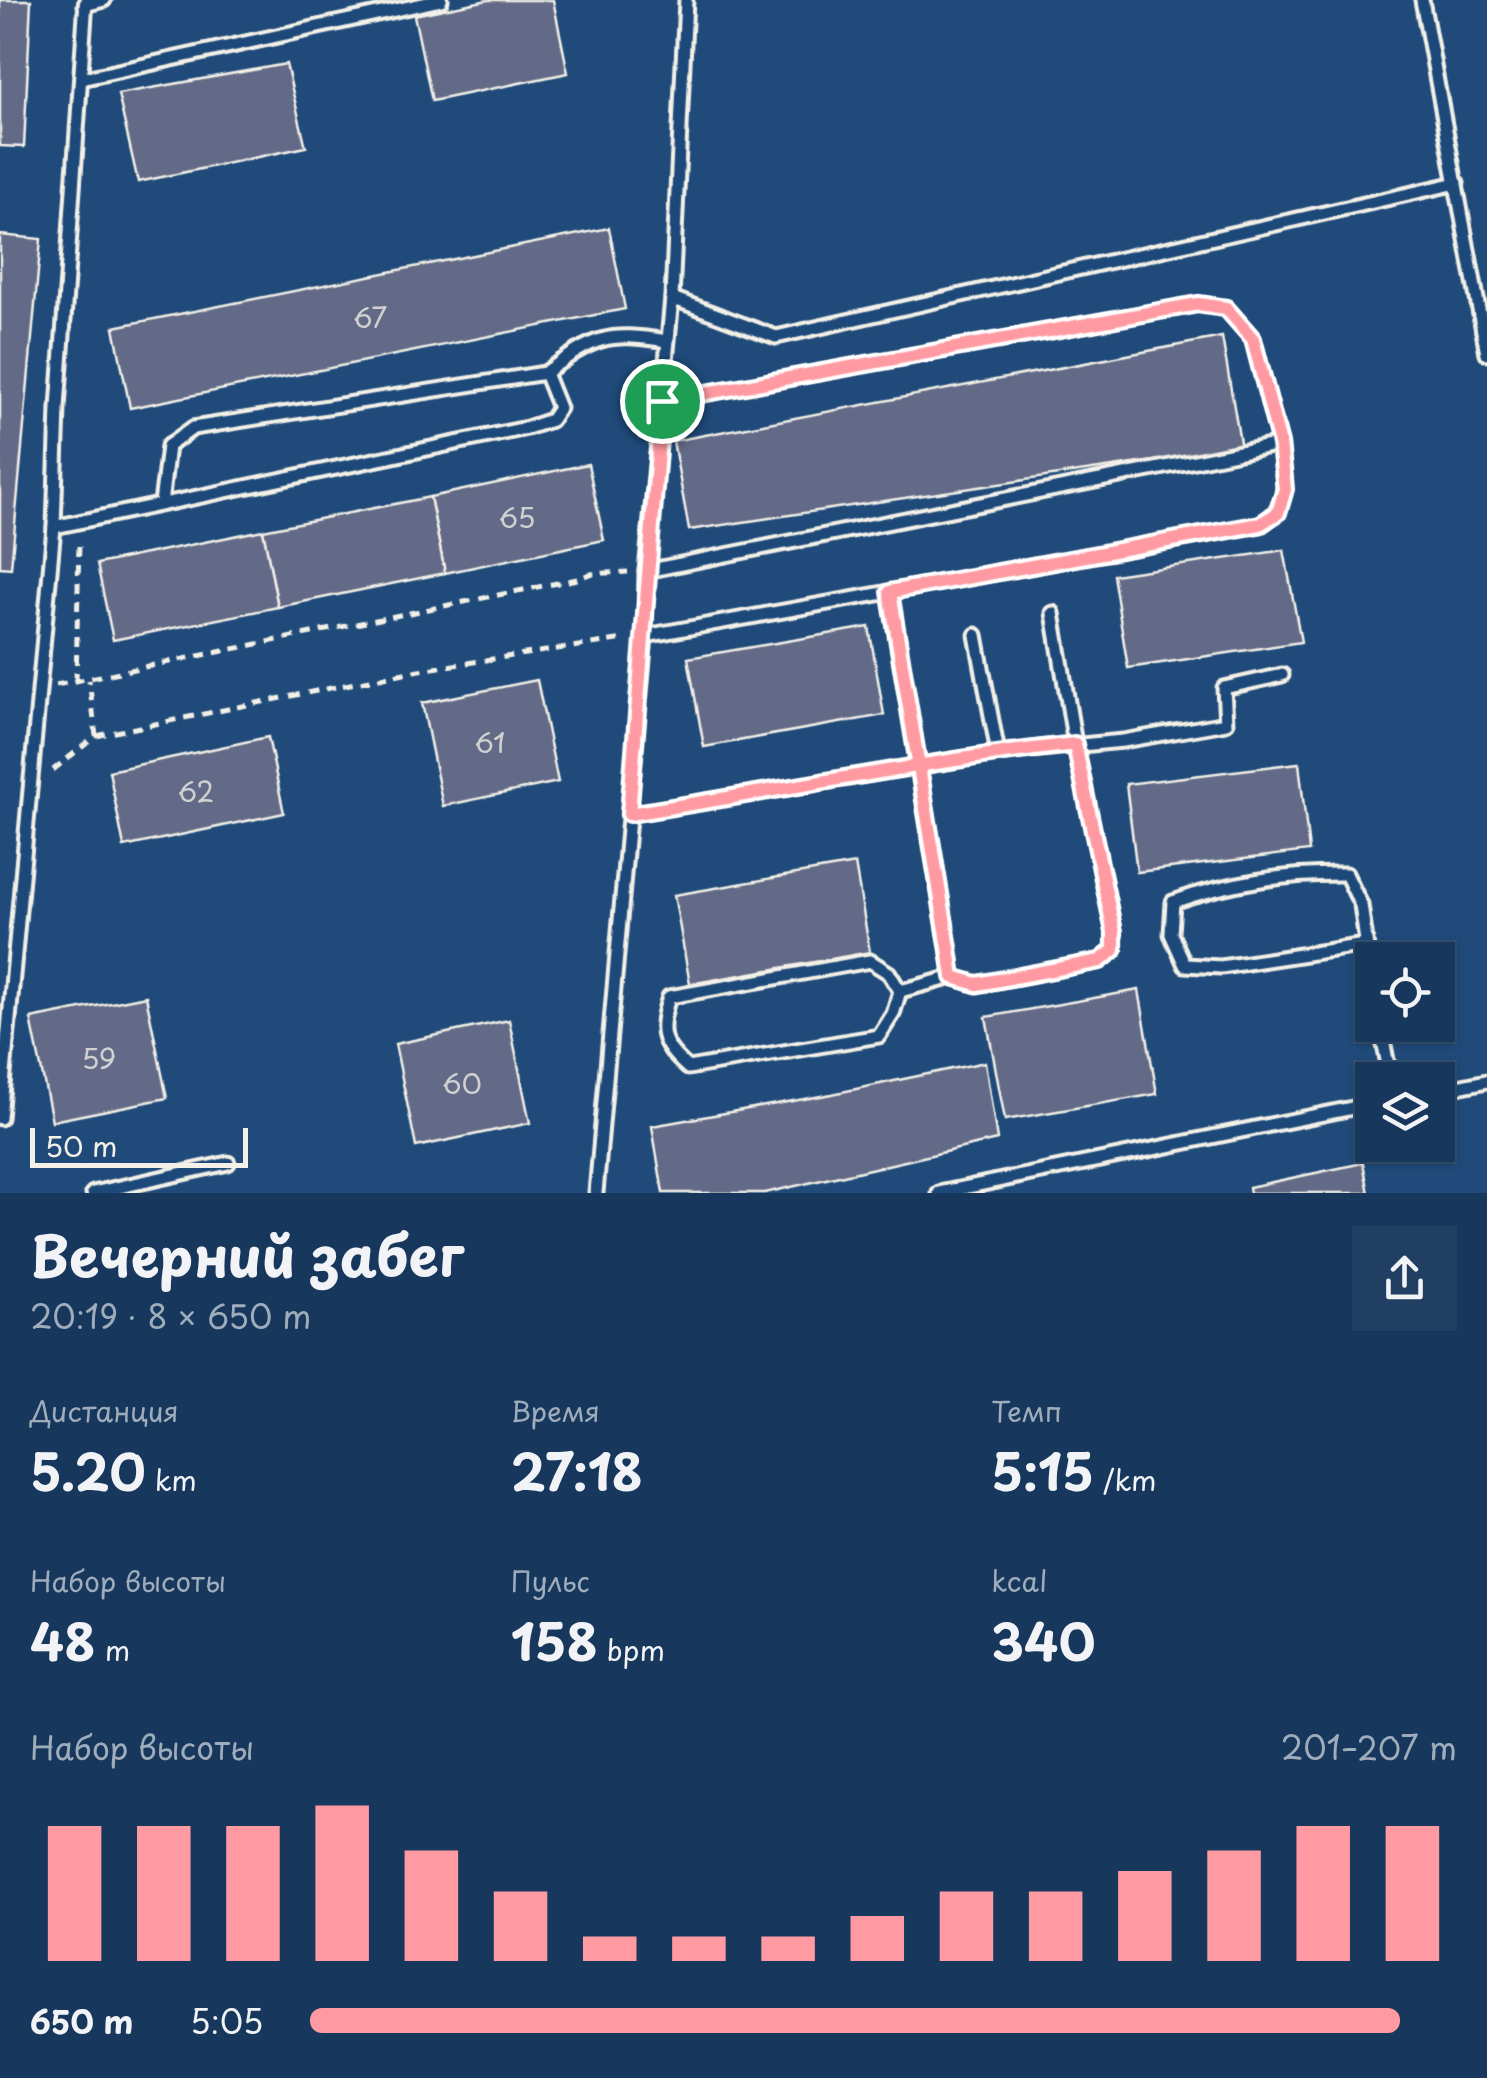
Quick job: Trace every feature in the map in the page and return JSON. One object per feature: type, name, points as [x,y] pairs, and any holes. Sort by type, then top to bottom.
[{"type":"lane","points":[[0,1118],[54,526],[58,408],[86,2],[104,0]]},
{"type":"lane","points":[[81,79],[441,0]]},
{"type":"lane","points":[[596,1193],[672,298],[686,0]]},
{"type":"lane","points":[[1422,0],[1487,353]]},
{"type":"lane","points":[[672,298],[776,338],[1457,183]]},
{"type":"lane","points":[[645,636],[1260,524],[1278,513],[1285,489],[1280,444],[1253,339],[1226,308],[1198,304],[662,401]]},
{"type":"lane","points":[[161,504],[168,446],[194,428],[546,373],[598,340],[624,334],[667,341]]},
{"type":"lane","points":[[54,526],[527,428],[551,420],[559,408],[546,373]]},
{"type":"lane","points":[[646,571],[1280,444]]},
{"type":"lane","points":[[890,592],[953,977]]},
{"type":"lane","points":[[900,991],[953,977],[977,984],[1100,961],[1114,950],[1114,932],[1053,613]]},
{"type":"lane","points":[[976,635],[998,753]]},
{"type":"lane","points":[[629,814],[998,753],[1122,741],[1226,723],[1224,688],[1282,675]]},
{"type":"lane","points":[[1316,874],[1346,874],[1361,905],[1365,945],[1221,968],[1184,965],[1171,934],[1173,902],[1203,892],[1316,874]]},
{"type":"lane","points":[[870,961],[889,973],[900,991],[893,1014],[879,1036],[688,1068],[668,1051],[661,1022],[670,996],[870,961]]},
{"type":"lane","points":[[1455,1088],[1487,1081]]},
{"type":"lane","points":[[940,1193],[1355,1108]]},
{"type":"lane","points":[[94,1193],[228,1164]]},
{"type":"path","points":[[76,682],[79,523]]},
{"type":"path","points":[[40,687],[578,580],[590,574],[646,571]]},
{"type":"path","points":[[30,786],[96,736],[414,671],[645,636]]},
{"type":"path","points":[[89,680],[96,736]]},
{"type":"building","points":[[0,0],[31,0],[24,147],[0,146]]},
{"type":"building","points":[[488,0],[553,0],[568,73],[432,101],[414,15]]},
{"type":"building","points":[[286,64],[306,147],[138,182],[118,94]]},
{"type":"building","points":[[609,228],[625,309],[130,408],[114,327]]},
{"type":"building","points":[[0,235],[41,239],[11,568],[0,567]]},
{"type":"building","points":[[1222,337],[1241,448],[689,530],[673,441]]},
{"type":"building","points":[[588,464],[604,540],[445,573],[430,497]]},
{"type":"building","points":[[430,497],[445,573],[278,607],[263,530]]},
{"type":"building","points":[[263,530],[278,607],[113,640],[97,564]]},
{"type":"building","points":[[1284,550],[1301,642],[1128,668],[1113,575]]},
{"type":"building","points":[[869,627],[884,715],[704,747],[688,658]]},
{"type":"building","points":[[537,680],[558,782],[443,806],[422,703]]},
{"type":"building","points":[[268,737],[284,813],[124,847],[109,771]]},
{"type":"building","points":[[1299,763],[1309,851],[1137,872],[1126,784]]},
{"type":"building","points":[[855,864],[870,952],[690,984],[674,895]]},
{"type":"building","points":[[1139,990],[1157,1094],[1005,1120],[986,1017]]},
{"type":"building","points":[[146,996],[167,1098],[52,1121],[31,1019]]},
{"type":"building","points":[[509,1020],[530,1123],[416,1147],[395,1044]]},
{"type":"building","points":[[985,1062],[997,1140],[765,1193],[663,1193],[652,1126]]},
{"type":"building","points":[[1363,1163],[1369,1193],[1250,1193],[1249,1187]]},
{"type":"route","points":[[662,401],[629,814],[920,768],[998,753],[1075,744],[1114,932],[1114,950],[1100,961],[977,984],[953,977],[920,768],[890,592],[1260,524],[1278,513],[1285,489],[1280,444],[1253,339],[1226,308],[1198,304],[662,401]]}]
